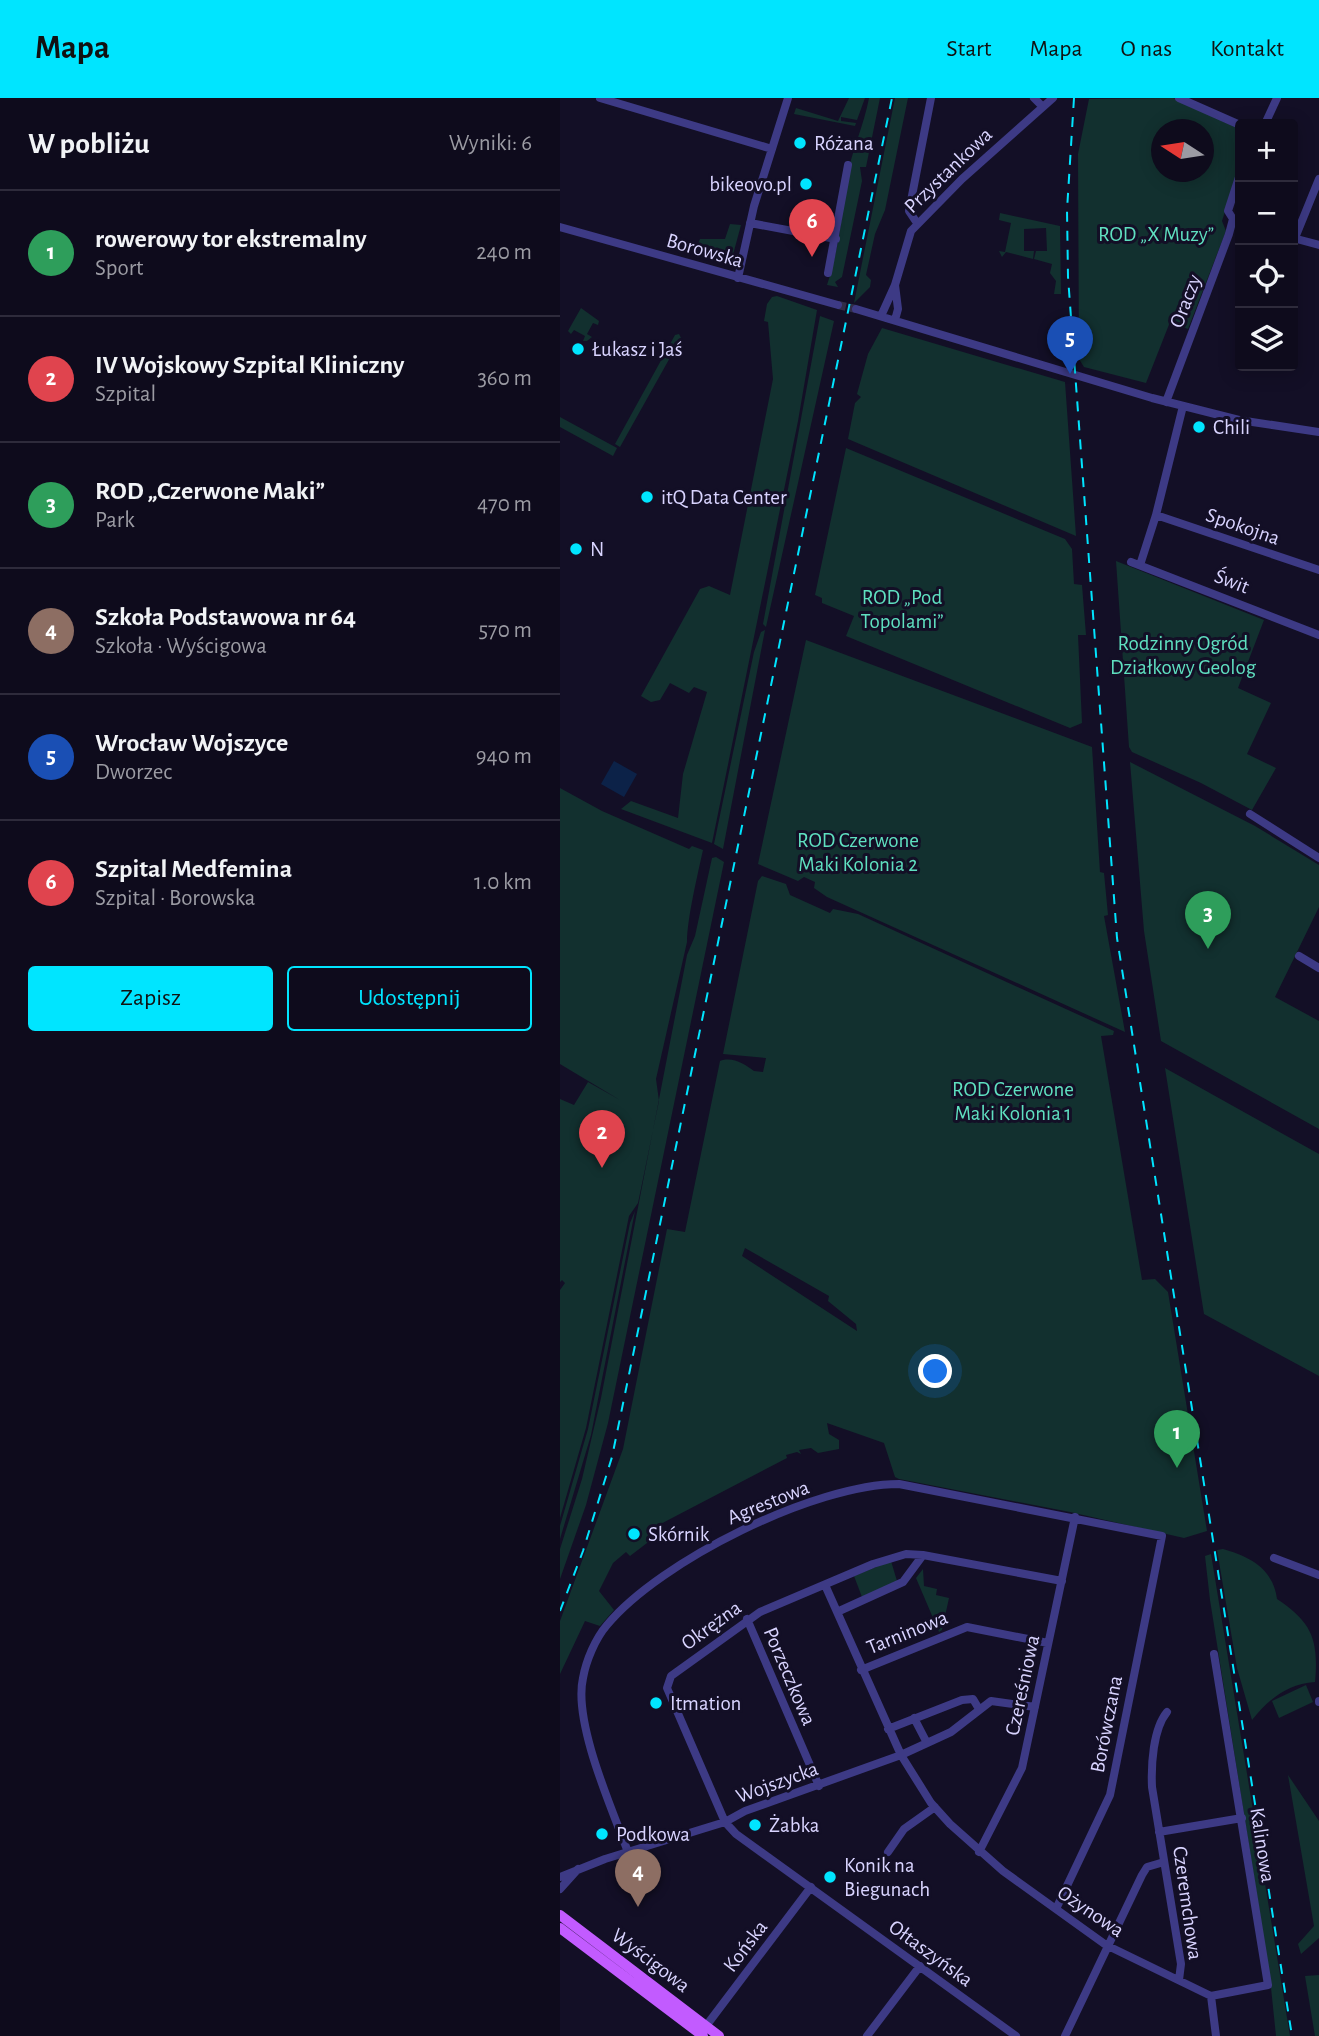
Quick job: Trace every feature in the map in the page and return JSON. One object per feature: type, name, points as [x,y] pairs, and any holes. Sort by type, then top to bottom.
[{"type":"main road","name":"Wyścigowa","points":[[560,1915],[705,2031]]},
{"type":"main road","name":"Wyścigowa","points":[[560,1928],[705,2031],[719,2036]]},
{"type":"street","points":[[600,98],[772,149]]},
{"type":"street","points":[[738,278],[750,223],[788,98]]},
{"type":"street","points":[[916,223],[909,211],[931,98]]},
{"type":"street","points":[[1034,98],[1042,107]]},
{"type":"street","name":"Przystankowa","points":[[878,315],[895,285],[903,248],[916,223],[1053,98]]},
{"type":"street","points":[[1179,98],[1235,123]]},
{"type":"street","points":[[1267,119],[1277,98]]},
{"type":"street","points":[[828,273],[848,165]]},
{"type":"street","points":[[1298,229],[1319,179]]},
{"type":"street","name":"Oraczy","points":[[1235,189],[1228,211],[1235,219]]},
{"type":"street","points":[[750,223],[836,239]]},
{"type":"street","name":"Oraczy","points":[[1166,402],[1235,223]]},
{"type":"street","name":"Borowska","points":[[561,227],[838,305]]},
{"type":"street","points":[[1298,239],[1319,245]]},
{"type":"street","name":"Przystankowa","points":[[895,285],[898,308],[895,320]]},
{"type":"street","points":[[856,309],[1166,402],[1265,425],[1319,432]]},
{"type":"street","points":[[1156,515],[1183,406]]},
{"type":"street","name":"Świt","points":[[1156,515],[1136,563],[1319,635]]},
{"type":"street","name":"Spokojna","points":[[1156,515],[1319,570]]},
{"type":"street","points":[[1250,814],[1319,858]]},
{"type":"street","points":[[1299,956],[1319,968]]},
{"type":"street","name":"Agrestowa","points":[[628,1852],[588,1738],[581,1702],[582,1679],[593,1648],[607,1625],[663,1576],[727,1537],[824,1498],[891,1484],[1075,1517],[1162,1536]]},
{"type":"street","name":"Czereśniowa","points":[[979,1852],[1019,1776],[1075,1517]]},
{"type":"street","name":"Borówczana","points":[[1056,1909],[1110,1795],[1162,1536]]},
{"type":"street","points":[[837,1612],[903,1582],[923,1555]]},
{"type":"street","name":"Okrężna","points":[[725,1822],[666,1684],[671,1676],[696,1655],[747,1619],[895,1557],[923,1555],[1062,1581]]},
{"type":"street","points":[[1274,1558],[1319,1575]]},
{"type":"street","name":"Ożynowa","points":[[825,1585],[888,1729],[901,1755],[935,1807],[979,1852],[1106,1945],[1211,1996]]},
{"type":"street","name":"Porzeczkowa","points":[[747,1619],[819,1786]]},
{"type":"street","name":"Tarninowa","points":[[861,1670],[967,1627],[1048,1643]]},
{"type":"street","name":"Kalinowa","points":[[1211,1996],[1268,1985],[1214,1654]]},
{"type":"street","name":"Wojszycka","points":[[888,1729],[962,1700],[973,1699],[979,1709]]},
{"type":"street","name":"Wojszycka","points":[[560,1877],[628,1852],[725,1822],[745,1811],[901,1755],[951,1732],[979,1709],[997,1700],[1035,1707]]},
{"type":"street","name":"Czeremchowa","points":[[1167,1712],[1162,1718],[1152,1772],[1181,1964],[1179,1980]]},
{"type":"street","points":[[915,1718],[927,1743]]},
{"type":"street","points":[[888,1852],[904,1829],[935,1807]]},
{"type":"street","name":"Czeremchowa","points":[[1159,1832],[1242,1818]]},
{"type":"street","name":"Ołtaszyńska","points":[[725,1822],[740,1838],[1016,2036]]},
{"type":"street","points":[[1065,2036],[1106,1945],[1147,1867],[1164,1862]]},
{"type":"street","name":"Wojszycka","points":[[560,1889],[578,1870]]},
{"type":"street","name":"Końska","points":[[705,2031],[811,1887]]},
{"type":"street","points":[[867,2036],[920,1966]]},
{"type":"street","points":[[1211,1996],[1216,2036]]},
{"type":"green space","points":[[849,98],[865,98],[857,120],[841,117],[841,121],[856,123],[855,126],[794,114],[796,108],[838,121]]},
{"type":"green space","points":[[869,98],[880,98],[866,167],[860,167],[862,181],[842,277],[835,282],[838,287],[827,285],[837,245],[849,167]]},
{"type":"green space","points":[[895,98],[908,98],[885,210],[875,234],[866,275],[871,280],[870,287],[854,303]]},
{"type":"green space","name":"ROD „X Muzy”","points":[[1173,98],[1235,125],[1235,181],[1222,221],[1226,231],[1188,329],[1170,322],[1146,383],[1084,367],[1079,359],[1078,154],[1089,99]]},
{"type":"green space","points":[[1000,213],[1060,226],[1061,294],[1054,294],[1056,281],[1050,273],[1052,264],[1034,259],[1036,251],[1047,251],[1046,228],[1024,229],[1024,251],[1034,251],[1033,259],[1006,252],[1002,257],[999,251],[1005,252],[1011,223],[999,220]]},
{"type":"green space","points":[[730,224],[741,225],[730,266],[693,255],[700,239],[725,239]]},
{"type":"green space","points":[[777,296],[817,310],[798,421],[712,843],[621,809],[631,801],[678,818],[683,774],[707,692],[694,687],[689,693],[670,683],[660,700],[651,702],[641,696],[700,589],[709,586],[730,595],[773,379],[768,322],[764,321],[767,304],[772,297]]},
{"type":"green space","points":[[581,308],[599,321],[598,325],[593,323],[587,334],[592,337],[587,341],[583,341],[585,336],[574,330],[571,334],[568,331]]},
{"type":"green space","points":[[820,316],[834,321],[766,627],[763,624]]},
{"type":"green space","points":[[882,328],[1065,382],[1076,536],[848,439],[855,403],[861,397],[857,394],[868,354]]},
{"type":"green space","points":[[679,334],[681,338],[620,447],[615,444],[675,335]]},
{"type":"green space","points":[[560,417],[617,448],[613,456],[560,427]]},
{"type":"green space","name":"ROD „Pod Topolami”","points":[[846,448],[1065,539],[1072,549],[1074,584],[1082,585],[1086,635],[1078,635],[1082,723],[1070,728],[846,636],[854,616],[822,603],[822,598],[815,595]]},
{"type":"green space","name":"Rodzinny Ogród Działkowy Geolog","points":[[1116,561],[1264,620],[1238,688],[1271,703],[1247,754],[1276,768],[1252,810],[1201,783],[1132,752],[1129,747]]},
{"type":"green space","points":[[765,630],[723,849],[714,844],[754,652],[761,632]]},
{"type":"green space","name":"ROD Czerwone Maki Kolonia 2","points":[[806,640],[1092,747],[1100,872],[1104,873],[1108,915],[1104,916],[1125,1032],[827,897],[814,888],[815,882],[804,877],[798,881],[758,864]]},
{"type":"green space","points":[[1130,762],[1255,826],[1319,865],[1319,907],[1275,997],[1319,1021],[1319,1129],[1161,1041],[1144,931]]},
{"type":"green space","points":[[560,788],[602,811],[689,849],[692,846],[703,850],[687,942],[656,1079],[659,1101],[638,1203],[629,1216],[586,1428],[560,1518],[560,1290],[565,1283],[562,1280],[560,1282],[560,1099],[574,1105],[588,1082],[620,1100],[560,1064]]},
{"type":"green space","points":[[716,857],[724,862],[608,1423],[586,1505],[560,1579],[560,1549],[582,1479],[601,1398],[687,955],[695,936],[712,858]]},
{"type":"green space","name":"ROD Czerwone Maki Kolonia 1","points":[[762,876],[786,884],[790,895],[830,913],[833,909],[858,914],[1114,1031],[1113,1035],[1101,1036],[1142,1280],[1155,1279],[1168,1292],[1207,1531],[1184,1538],[1070,1512],[899,1479],[895,1477],[884,1443],[827,1423],[829,1434],[839,1440],[839,1449],[818,1453],[811,1448],[799,1450],[801,1454],[797,1452],[786,1455],[787,1458],[651,1529],[651,1540],[630,1556],[626,1552],[613,1563],[599,1591],[614,1610],[600,1626],[585,1621],[560,1674],[560,1621],[623,1449],[667,1229],[685,1232],[720,1061],[734,1060],[754,1071],[763,1072],[766,1058],[723,1054],[758,881]],"holes":[[[745,1248],[829,1296],[828,1301],[856,1324],[857,1331],[742,1256]]]},
{"type":"green space","points":[[1165,1068],[1319,1154],[1319,1376],[1204,1314]]},
{"type":"green space","points":[[635,1211],[591,1435],[560,1539],[560,1526],[588,1429],[630,1223]]},
{"type":"green space","points":[[1223,1549],[1251,1560],[1266,1572],[1277,1599],[1298,1615],[1314,1642],[1315,1682],[1287,1689],[1265,1705],[1252,1720],[1237,1668],[1217,1550]]},
{"type":"green space","points":[[1211,1554],[1290,2036],[1276,2036],[1270,1978],[1210,1600],[1205,1556]]},
{"type":"green space","points":[[891,1561],[897,1581],[862,1597],[854,1576]]},
{"type":"green space","points":[[923,1569],[924,1586],[937,1589],[936,1595],[949,1598],[942,1630],[939,1632],[916,1578]]},
{"type":"green space","points":[[1306,1685],[1313,1702],[1279,1718],[1272,1701]]},
{"type":"green space","points":[[1288,1775],[1319,1821],[1319,1938],[1301,1954],[1298,1944],[1314,1926]]},
{"type":"green space","points":[[1319,1975],[1319,2036],[1315,2036],[1305,1976]]},
{"type":"water","points":[[614,761],[637,774],[624,797],[601,784]]},
{"type":"tunnel","points":[[838,305],[856,309]]},
{"type":"railway","points":[[560,1611],[583,1551],[612,1457],[892,98]]},
{"type":"railway","points":[[1074,98],[1067,210],[1068,277],[1117,938],[1292,2036]]},
{"type":"place","name":"Różana","points":[[800,143]]},
{"type":"place","name":"bikeovo.pl","points":[[806,184]]},
{"type":"place","name":"Szpital Medfemina","points":[[812,257]]},
{"type":"place","name":"Łukasz i Jaś","points":[[578,349]]},
{"type":"place","name":"Wrocław Wojszyce","points":[[1070,374]]},
{"type":"place","name":"Chili","points":[[1199,427]]},
{"type":"place","name":"itQ Data Center","points":[[647,497]]},
{"type":"place","name":"N","points":[[576,549]]},
{"type":"place","name":"ROD „Czerwone Maki”","points":[[1208,949]]},
{"type":"place","name":"IV Wojskowy Szpital Kliniczny","points":[[602,1168]]},
{"type":"place","name":"rowerowy tor ekstremalny","points":[[1177,1468]]},
{"type":"place","name":"Skórnik","points":[[634,1534]]},
{"type":"place","name":"Itmation","points":[[656,1703]]},
{"type":"place","name":"Żabka","points":[[755,1825]]},
{"type":"place","name":"Podkowa","points":[[602,1834]]},
{"type":"place","name":"Konik na Biegunach","points":[[830,1877]]},
{"type":"place","name":"Szkoła Podstawowa nr 64","points":[[638,1907]]}]
